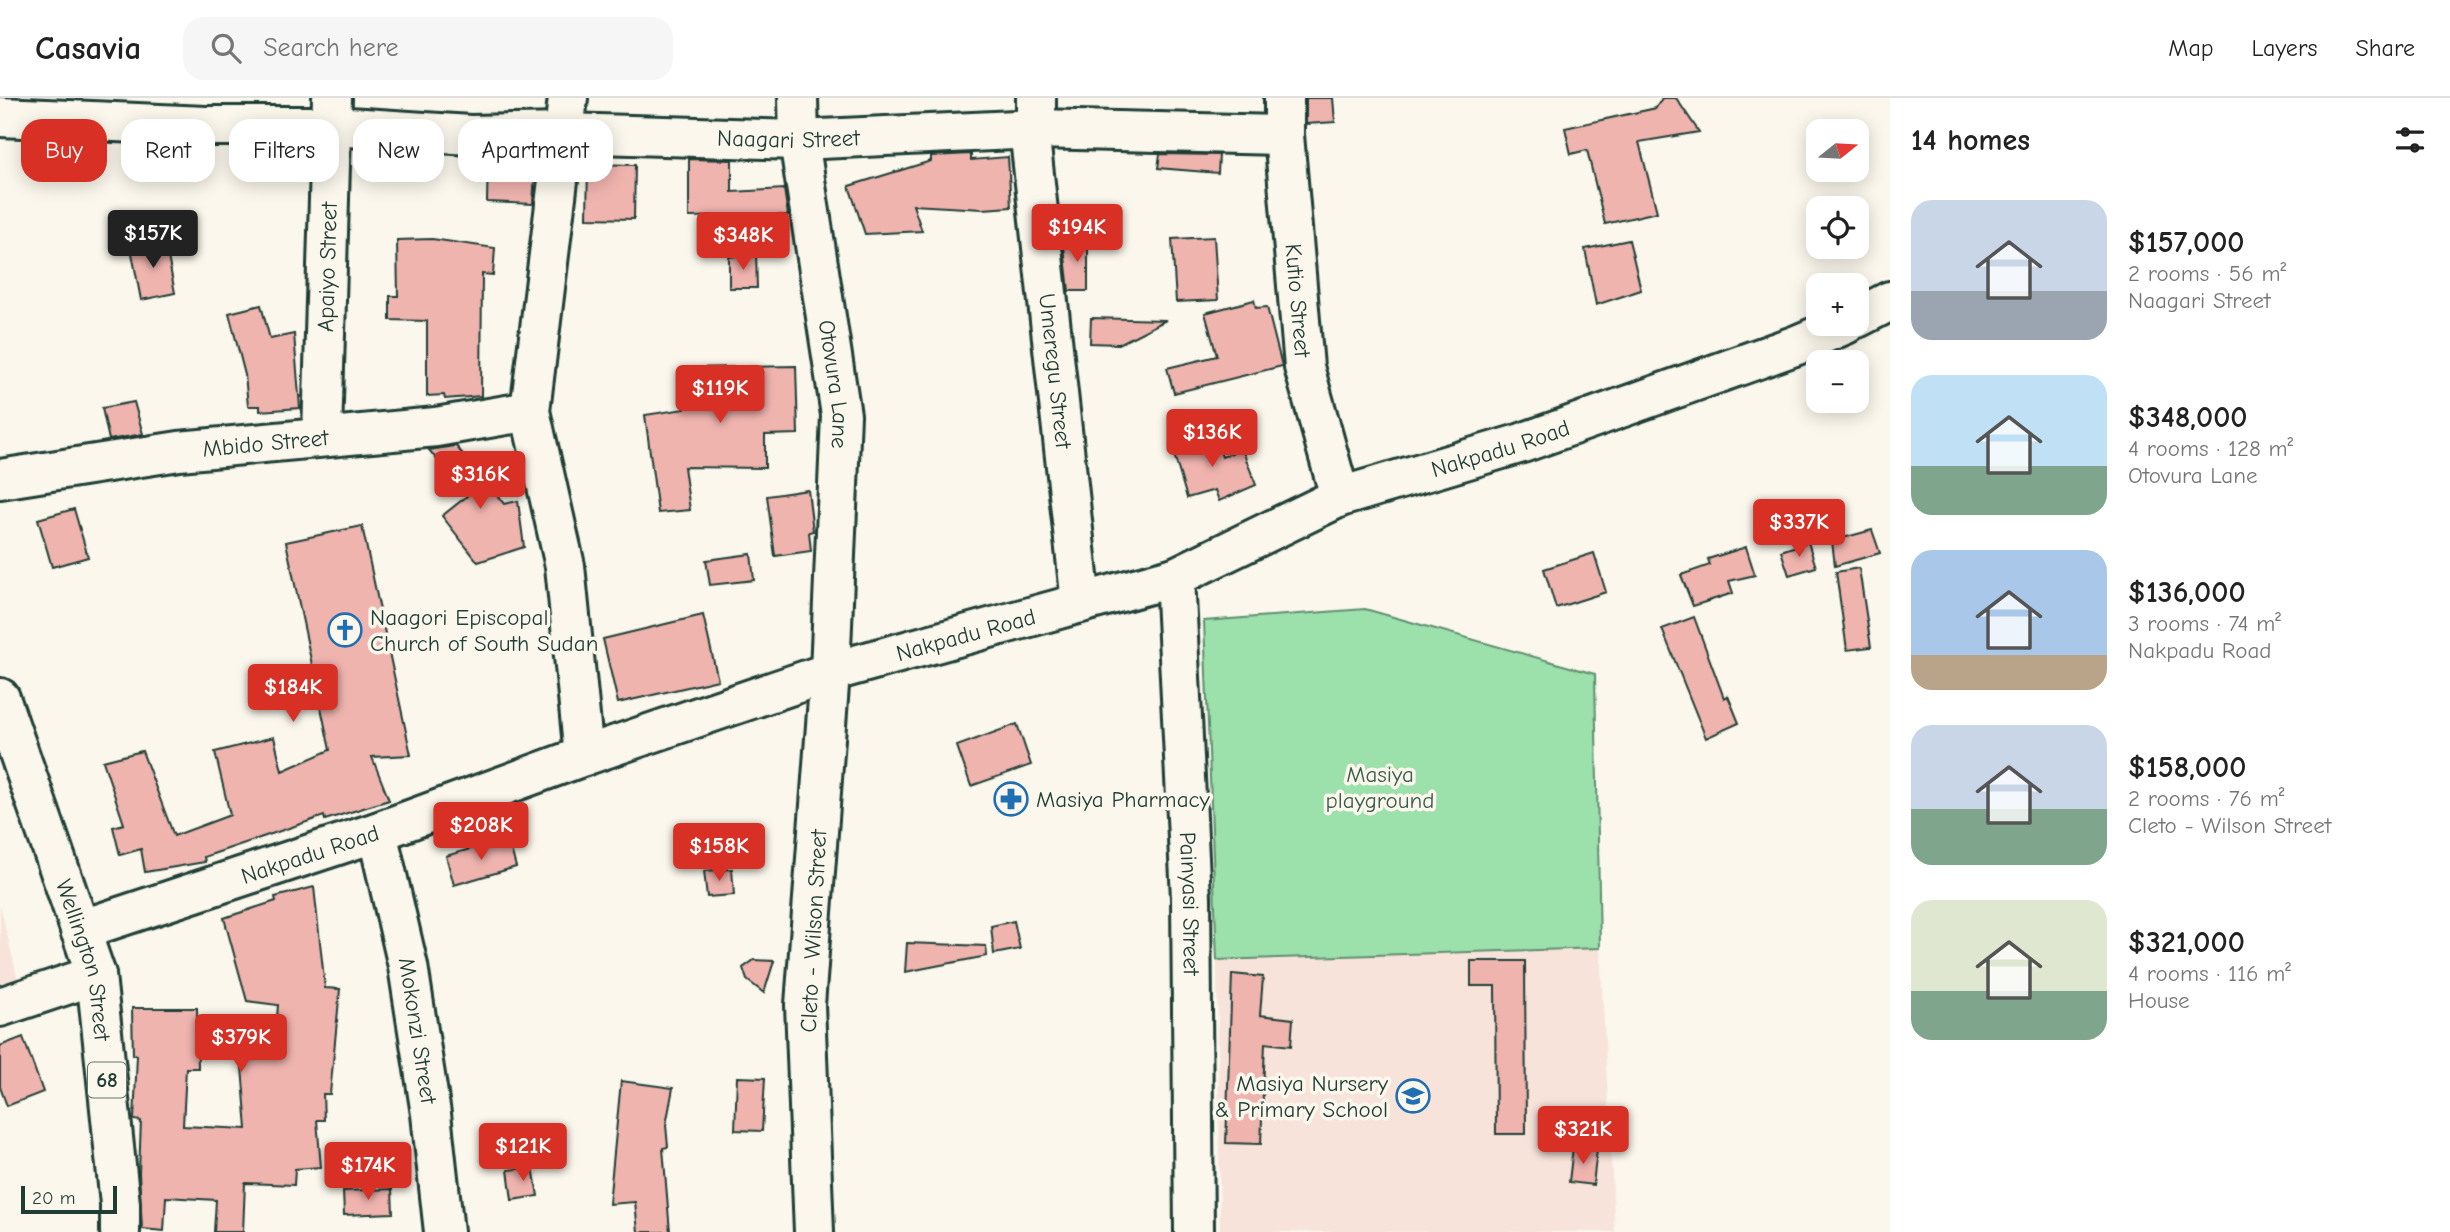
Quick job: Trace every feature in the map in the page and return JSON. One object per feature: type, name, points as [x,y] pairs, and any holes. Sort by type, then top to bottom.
[{"type":"street","name":"Otovura Lane","points":[[798,98],[799,140],[841,415],[830,672]]},
{"type":"street","name":"Kutio Street","points":[[1284,98],[1284,135],[1304,367],[1340,497]]},
{"type":"street","name":"Naagari Street","points":[[0,117],[76,109],[206,127],[332,112],[470,135],[566,115],[799,140],[1036,113],[1284,135]]},
{"type":"street","name":"Apaiyo Street","points":[[322,435],[332,112]]},
{"type":"street","name":"Umeregu Street","points":[[1036,113],[1031,147],[1081,603]]},
{"type":"street","points":[[566,115],[530,411],[565,566],[584,756]]},
{"type":"street","points":[[1869,312],[1890,301]]},
{"type":"street","name":"Nakpadu Road","points":[[80,930],[377,832],[584,756],[830,672],[1175,577],[1340,497],[1522,443],[1818,336]]},
{"type":"street","name":"Mbido Street","points":[[0,480],[179,451],[322,435],[436,427],[530,411]]},
{"type":"street","name":"Painyasi Street","points":[[1175,577],[1191,898],[1195,1232]]},
{"type":"street","name":"Cleto - Wilson Street","points":[[814,1232],[805,1005],[830,672]]},
{"type":"street","name":"Wellington Street","points":[[0,698],[96,975],[120,1204],[120,1232]]},
{"type":"street","name":"Mokonzi Street","points":[[377,832],[408,966],[431,1114],[444,1232]]},
{"type":"street","points":[[0,1007],[96,975]]},
{"type":"shaded area","points":[[0,905],[20,988],[0,995]]},
{"type":"shaded area","name":"Masiya Nursery & Primary School","points":[[1600,948],[1615,1232],[1220,1232],[1217,960]]},
{"type":"green space","name":"Masiya playground","points":[[1365,609],[1595,674],[1600,948],[1217,960],[1204,621]]},
{"type":"building","points":[[1306,98],[1333,98],[1335,122],[1306,124]]},
{"type":"building","points":[[1662,98],[1676,98],[1699,132],[1639,142],[1657,212],[1605,224],[1587,150],[1571,154],[1565,128],[1656,108]]},
{"type":"building","points":[[971,154],[971,160],[1008,157],[1011,207],[983,209],[913,205],[922,231],[865,234],[849,186],[931,161],[931,156]]},
{"type":"building","points":[[1160,154],[1219,155],[1218,173],[1158,168]]},
{"type":"building","points":[[689,159],[732,160],[732,192],[784,189],[788,215],[689,217]]},
{"type":"building","points":[[613,165],[635,165],[634,219],[587,218],[588,182],[613,182]]},
{"type":"building","points":[[487,182],[534,182],[533,204],[487,202]]},
{"type":"building","points":[[1214,237],[1218,300],[1176,302],[1172,239]]},
{"type":"building","points":[[1063,238],[1088,239],[1088,291],[1069,291]]},
{"type":"building","points":[[432,239],[495,248],[493,275],[482,274],[481,396],[445,399],[444,395],[427,396],[427,321],[390,320],[390,296],[398,296],[397,240]]},
{"type":"building","points":[[1629,240],[1641,290],[1596,305],[1585,249]]},
{"type":"building","points":[[165,241],[175,293],[141,300],[131,248]]},
{"type":"building","points":[[756,253],[757,288],[729,288],[729,257]]},
{"type":"building","points":[[1254,300],[1256,308],[1267,307],[1282,366],[1174,393],[1167,368],[1217,356],[1205,313]]},
{"type":"building","points":[[261,305],[270,339],[294,334],[300,408],[260,411],[260,406],[248,406],[245,375],[229,313]]},
{"type":"building","points":[[1091,318],[1166,320],[1119,344],[1090,343]]},
{"type":"building","points":[[796,366],[798,434],[765,435],[765,468],[684,467],[690,510],[658,513],[645,415],[685,409],[684,368]]},
{"type":"building","points":[[134,402],[143,434],[109,440],[102,408]]},
{"type":"building","points":[[1215,435],[1222,457],[1242,449],[1256,485],[1219,501],[1215,490],[1187,498],[1172,448]]},
{"type":"building","points":[[456,446],[504,504],[518,501],[524,547],[478,562],[442,516],[467,496],[429,450]]},
{"type":"building","points":[[808,490],[813,531],[809,532],[811,551],[775,556],[767,496]]},
{"type":"building","points":[[74,509],[88,557],[52,567],[38,519]]},
{"type":"building","points":[[362,526],[411,755],[372,757],[389,800],[325,820],[324,816],[204,857],[205,862],[145,872],[141,849],[120,855],[113,827],[124,824],[103,761],[142,751],[174,836],[230,815],[215,752],[274,737],[282,771],[330,750],[286,542]]},
{"type":"building","points":[[1872,530],[1880,553],[1835,566],[1832,541]]},
{"type":"building","points":[[1808,542],[1816,567],[1789,575],[1781,551]]},
{"type":"building","points":[[1746,547],[1755,575],[1729,581],[1733,593],[1693,606],[1681,575],[1710,565],[1708,559]]},
{"type":"building","points":[[1594,553],[1606,592],[1556,608],[1544,569]]},
{"type":"building","points":[[751,554],[754,580],[710,585],[706,560]]},
{"type":"building","points":[[1859,568],[1871,647],[1847,650],[1836,572]]},
{"type":"building","points":[[703,615],[718,680],[618,703],[603,639]]},
{"type":"building","points":[[1694,617],[1724,698],[1728,696],[1739,723],[1706,738],[1662,629]]},
{"type":"building","points":[[1017,724],[1031,765],[971,786],[957,746]]},
{"type":"building","points":[[508,838],[516,867],[454,885],[446,856]]},
{"type":"building","points":[[732,869],[734,895],[707,897],[704,871]]},
{"type":"building","points":[[314,887],[325,988],[340,989],[330,1094],[323,1094],[324,1120],[317,1120],[321,1167],[295,1169],[294,1185],[245,1183],[243,1232],[214,1232],[216,1200],[166,1197],[164,1231],[142,1229],[139,1173],[141,1121],[134,1120],[137,1055],[133,1055],[132,1008],[197,1008],[198,1068],[186,1068],[183,1126],[247,1129],[241,1055],[274,1055],[278,1005],[247,1001],[224,918],[276,901],[275,897]]},
{"type":"building","points":[[1014,921],[1020,949],[994,954],[991,926]]},
{"type":"building","points":[[907,943],[986,946],[987,956],[905,972]]},
{"type":"building","points":[[754,960],[774,961],[764,993],[747,980],[743,968]]},
{"type":"building","points":[[1471,961],[1525,961],[1526,1134],[1496,1134],[1495,986],[1471,986]]},
{"type":"building","points":[[1232,974],[1263,977],[1260,1015],[1293,1019],[1291,1046],[1265,1043],[1261,1144],[1226,1143]]},
{"type":"building","points":[[23,1037],[43,1092],[7,1106],[0,1087],[0,1046]]},
{"type":"building","points":[[737,1077],[765,1078],[762,1131],[735,1130]]},
{"type":"building","points":[[621,1081],[673,1088],[666,1125],[668,1147],[663,1148],[670,1232],[638,1232],[635,1202],[609,1204]]},
{"type":"building","points":[[1573,1147],[1597,1149],[1593,1185],[1569,1182]]},
{"type":"building","points":[[533,1167],[538,1196],[512,1200],[508,1170]]},
{"type":"building","points":[[392,1189],[393,1213],[344,1215],[343,1191]]},
{"type":"place","name":"Naagori Episcopal Church of South Sudan","points":[[345,630]]},
{"type":"place","name":"Masiya Pharmacy","points":[[1011,799]]},
{"type":"place","name":"Masiya Nursery & Primary School","points":[[1413,1096]]}]
